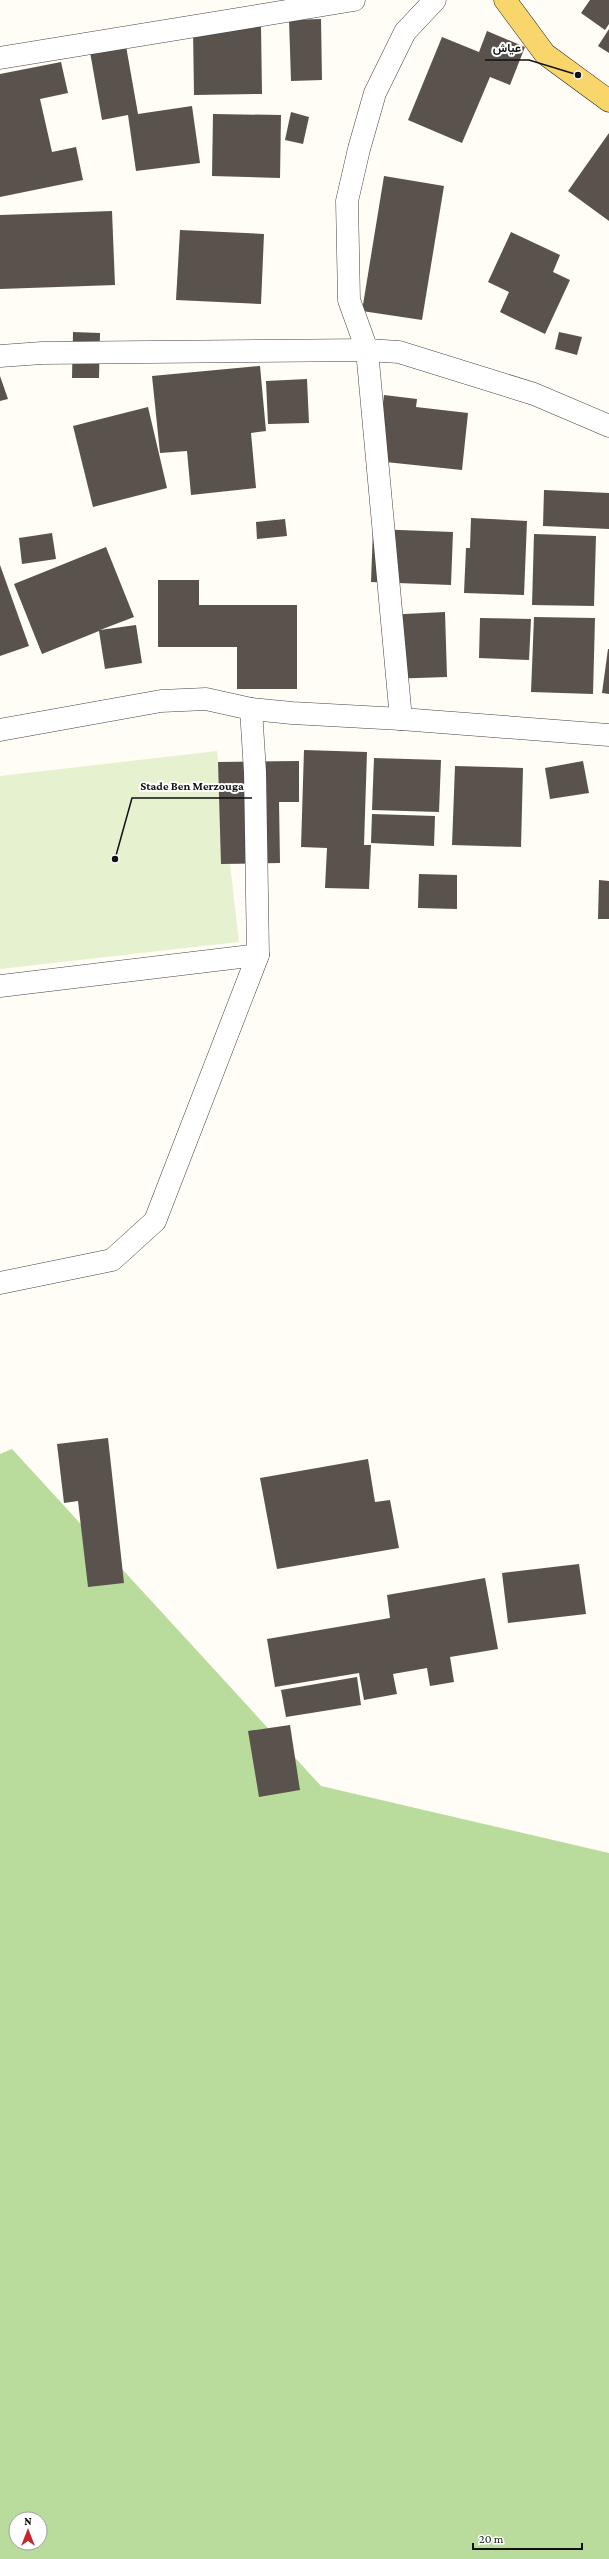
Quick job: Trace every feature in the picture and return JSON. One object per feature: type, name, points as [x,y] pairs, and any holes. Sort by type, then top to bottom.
[{"type":"main road","points":[[505,0],[545,54],[609,101]]},
{"type":"street","points":[[0,58],[354,0]]},
{"type":"street","points":[[401,719],[367,350],[349,300],[347,201],[359,149],[375,93],[405,32],[436,0]]},
{"type":"street","points":[[0,356],[42,353],[367,350],[399,352],[534,394],[609,426]]},
{"type":"street","points":[[0,730],[161,701],[206,699],[251,709],[292,713],[401,719],[609,735]]},
{"type":"street","points":[[0,1283],[112,1260],[155,1221],[258,955],[255,772],[251,709]]},
{"type":"street","points":[[0,986],[258,955]]},
{"type":"green space","points":[[217,751],[239,942],[0,969],[0,776]]},
{"type":"green space","points":[[12,1449],[321,1786],[609,1853],[609,2559],[0,2559],[0,1454]]},
{"type":"building","points":[[590,0],[609,0],[609,24],[605,30],[581,13]]},
{"type":"building","points":[[321,19],[322,80],[291,81],[289,20]]},
{"type":"building","points":[[261,27],[262,94],[194,95],[193,28]]},
{"type":"building","points":[[609,29],[609,53],[598,46]]},
{"type":"building","points":[[487,31],[525,47],[510,85],[490,77],[462,143],[408,120],[442,37],[479,52]]},
{"type":"building","points":[[126,46],[138,114],[192,106],[200,163],[136,171],[128,115],[102,120],[90,52]]},
{"type":"building","points":[[61,62],[68,93],[40,99],[52,152],[76,147],[83,180],[0,197],[0,74]]},
{"type":"building","points":[[291,112],[309,117],[303,144],[285,140]]},
{"type":"building","points":[[213,114],[281,115],[280,178],[212,176]]},
{"type":"building","points":[[609,133],[609,221],[568,191]]},
{"type":"building","points":[[384,176],[444,186],[422,320],[362,311]]},
{"type":"building","points":[[112,211],[115,285],[0,289],[0,215]]},
{"type":"building","points":[[180,230],[264,234],[261,304],[176,300]]},
{"type":"building","points":[[511,232],[560,255],[553,272],[570,280],[545,334],[500,312],[509,292],[488,282]]},
{"type":"building","points":[[73,332],[100,333],[99,378],[72,378]]},
{"type":"building","points":[[559,332],[582,337],[577,355],[555,349]]},
{"type":"building","points":[[260,366],[266,431],[251,433],[256,488],[191,495],[187,451],[160,453],[152,376]]},
{"type":"building","points":[[0,376],[8,399],[0,401]]},
{"type":"building","points":[[307,379],[309,423],[268,424],[266,381]]},
{"type":"building","points":[[384,395],[417,399],[416,407],[468,413],[462,470],[376,461]]},
{"type":"building","points":[[148,407],[167,488],[93,507],[73,426]]},
{"type":"building","points":[[544,490],[609,493],[609,529],[543,526]]},
{"type":"building","points":[[471,518],[527,521],[524,595],[464,593],[466,548],[470,548]]},
{"type":"building","points":[[285,519],[287,536],[257,539],[256,522]]},
{"type":"building","points":[[373,529],[453,532],[451,585],[371,582]]},
{"type":"building","points":[[52,533],[56,559],[22,564],[19,538]]},
{"type":"building","points":[[534,534],[596,536],[594,606],[532,605]]},
{"type":"building","points":[[106,547],[134,617],[100,630],[136,625],[142,663],[105,669],[99,631],[42,654],[14,584]]},
{"type":"building","points":[[0,565],[29,646],[0,656]]},
{"type":"building","points":[[158,580],[199,580],[199,605],[297,605],[297,689],[237,689],[237,647],[158,647]]},
{"type":"building","points":[[445,612],[447,677],[387,679],[385,615]]},
{"type":"building","points":[[534,617],[595,618],[593,694],[531,692]]},
{"type":"building","points":[[480,618],[531,619],[529,660],[479,658]]},
{"type":"building","points":[[609,649],[609,694],[602,693]]},
{"type":"building","points":[[304,750],[367,752],[364,845],[371,845],[369,889],[325,888],[327,848],[301,847]]},
{"type":"building","points":[[374,758],[441,760],[439,812],[372,810]]},
{"type":"building","points":[[299,761],[299,802],[279,802],[280,863],[221,864],[218,762]]},
{"type":"building","points":[[583,761],[589,793],[550,799],[545,768]]},
{"type":"building","points":[[455,766],[523,768],[521,847],[452,845]]},
{"type":"building","points":[[372,814],[435,816],[434,846],[371,843]]},
{"type":"building","points":[[419,874],[457,875],[457,909],[418,908]]},
{"type":"building","points":[[599,880],[609,881],[609,919],[598,919]]},
{"type":"building","points":[[108,1438],[124,1583],[88,1587],[78,1501],[64,1503],[57,1444]]},
{"type":"building","points":[[368,1459],[375,1502],[390,1500],[399,1548],[277,1569],[260,1478]]},
{"type":"building","points":[[579,1564],[586,1614],[508,1623],[502,1573]]},
{"type":"building","points":[[485,1578],[498,1649],[450,1657],[454,1682],[430,1686],[427,1668],[393,1674],[397,1694],[364,1700],[359,1673],[275,1687],[267,1639],[390,1618],[387,1595]]},
{"type":"building","points":[[357,1677],[361,1705],[286,1717],[281,1690]]},
{"type":"building","points":[[290,1725],[300,1790],[259,1797],[248,1731]]},
{"type":"place","name":"عياش","points":[[578,75]]},
{"type":"place","name":"Stade Ben Merzouga","points":[[115,859]]}]
